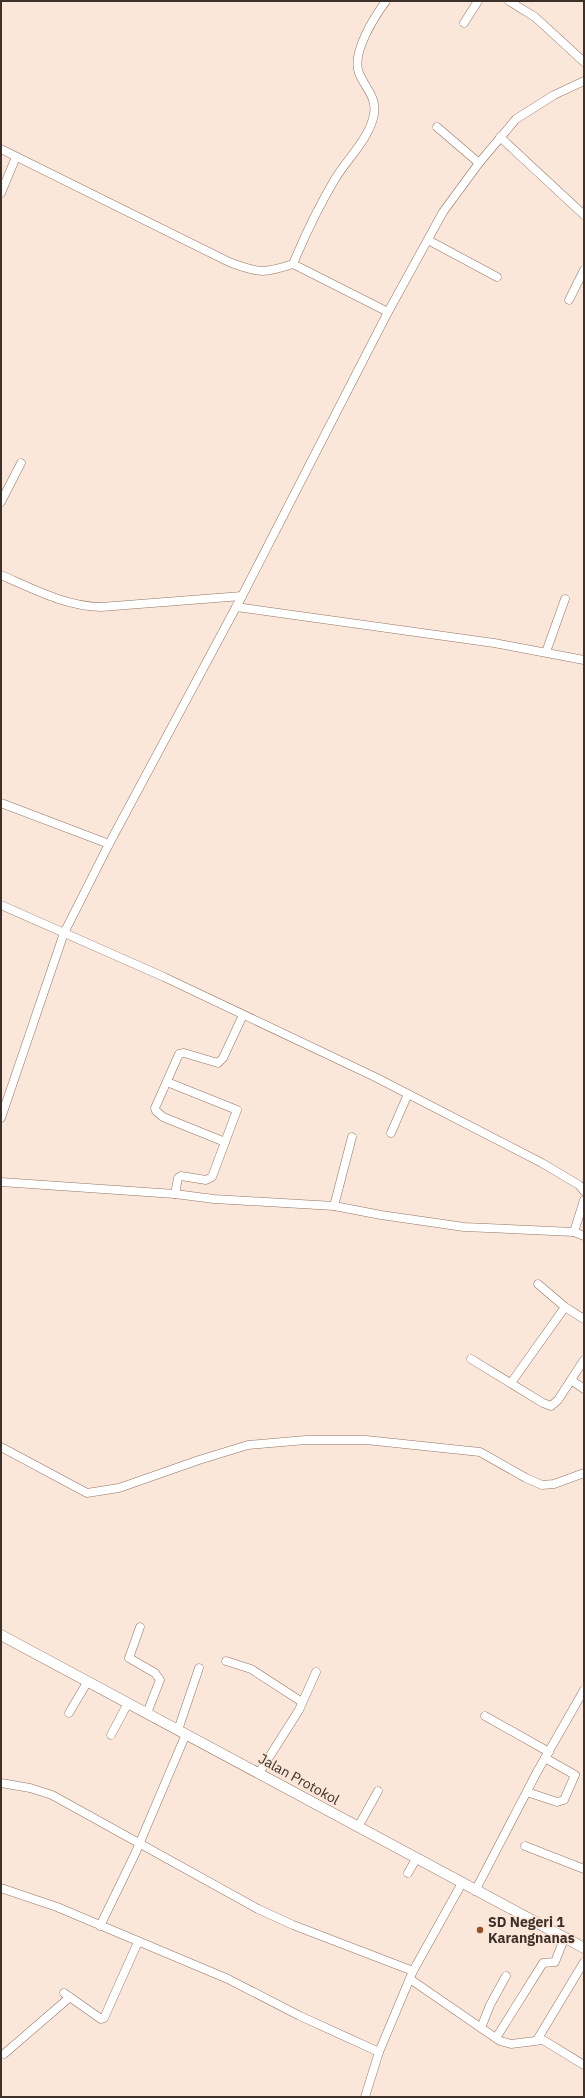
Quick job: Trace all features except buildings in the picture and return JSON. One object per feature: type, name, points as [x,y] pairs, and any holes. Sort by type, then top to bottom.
[{"type":"street","points":[[293,264],[318,208],[364,137],[372,120],[375,108],[373,98],[358,72],[358,60],[373,19],[386,1]]},
{"type":"street","points":[[464,23],[478,1]]},
{"type":"street","points":[[509,1],[535,18],[584,62]]},
{"type":"street","points":[[1,1118],[64,933],[109,844],[242,596],[388,312],[443,212],[479,163],[516,119],[554,95],[584,81]]},
{"type":"street","points":[[437,127],[479,163]]},
{"type":"street","points":[[500,137],[584,215]]},
{"type":"street","points":[[1,149],[245,268],[266,272],[293,264],[388,312]]},
{"type":"street","points":[[1,193],[16,156]]},
{"type":"street","points":[[428,240],[497,277]]},
{"type":"street","points":[[569,300],[584,270]]},
{"type":"street","points":[[1,502],[21,462]]},
{"type":"street","points":[[1,575],[39,592],[83,607],[101,607],[242,596]]},
{"type":"street","points":[[546,652],[565,599]]},
{"type":"street","points":[[236,607],[546,652],[584,660]]},
{"type":"street","points":[[1,802],[109,844]]},
{"type":"street","points":[[1,905],[243,1015],[408,1094],[542,1163],[579,1185],[584,1192]]},
{"type":"street","points":[[225,1142],[158,1115],[156,1111],[156,1104],[180,1053],[216,1063],[221,1061],[243,1015]]},
{"type":"street","points":[[167,1082],[237,1110],[212,1177],[206,1180],[181,1176],[178,1178],[175,1194]]},
{"type":"street","points":[[391,1133],[408,1094]]},
{"type":"street","points":[[334,1206],[352,1137]]},
{"type":"street","points":[[1,1182],[175,1194],[214,1199],[334,1206],[464,1227],[574,1232],[584,1236]]},
{"type":"street","points":[[574,1232],[584,1200]]},
{"type":"street","points":[[538,1284],[565,1307],[584,1318]]},
{"type":"street","points":[[511,1383],[565,1307]]},
{"type":"street","points":[[471,1359],[543,1403],[551,1406],[558,1400],[584,1360]]},
{"type":"street","points":[[570,1380],[584,1389]]},
{"type":"street","points":[[1,1447],[87,1493],[119,1488],[248,1445],[306,1440],[366,1440],[480,1452],[526,1478],[542,1485],[554,1484],[584,1472]]},
{"type":"street","points":[[140,1627],[129,1658],[155,1673],[160,1680],[147,1713]]},
{"type":"street","name":"Jalan Protokol","points":[[1,1635],[128,1702],[564,1939],[584,1948]]},
{"type":"street","points":[[226,1661],[251,1670],[302,1702]]},
{"type":"street","points":[[100,1926],[139,1844],[182,1732],[199,1668]]},
{"type":"street","points":[[259,1773],[302,1702],[316,1672]]},
{"type":"street","points":[[69,1713],[88,1681]]},
{"type":"street","points":[[475,1891],[547,1755],[584,1690]]},
{"type":"street","points":[[111,1735],[128,1702]]},
{"type":"street","points":[[485,1716],[547,1755],[575,1775],[564,1800],[560,1802],[552,1801],[527,1792]]},
{"type":"street","points":[[1,1783],[30,1788],[52,1795],[258,1909],[293,1925],[413,1970]]},
{"type":"street","points":[[358,1827],[378,1791]]},
{"type":"street","points":[[525,1846],[584,1869]]},
{"type":"street","points":[[408,1873],[416,1859]]},
{"type":"street","points":[[365,2097],[379,2052],[413,1970],[462,1883]]},
{"type":"street","points":[[1,1888],[57,1907],[228,1979],[300,2016],[379,2052]]},
{"type":"street","points":[[496,2038],[543,1963],[555,1962],[564,1939]]},
{"type":"street","points":[[4,2054],[67,1995],[99,2018],[104,2018],[138,1942]]},
{"type":"street","points":[[537,2040],[584,1962]]},
{"type":"street","points":[[481,2028],[490,2005],[506,1976]]},
{"type":"street","points":[[410,1979],[496,2038],[511,2044],[537,2040],[550,2042],[584,2065]]},
{"type":"place","name":"SD Negeri 1 Karangnanas","points":[[480,1930]]}]
